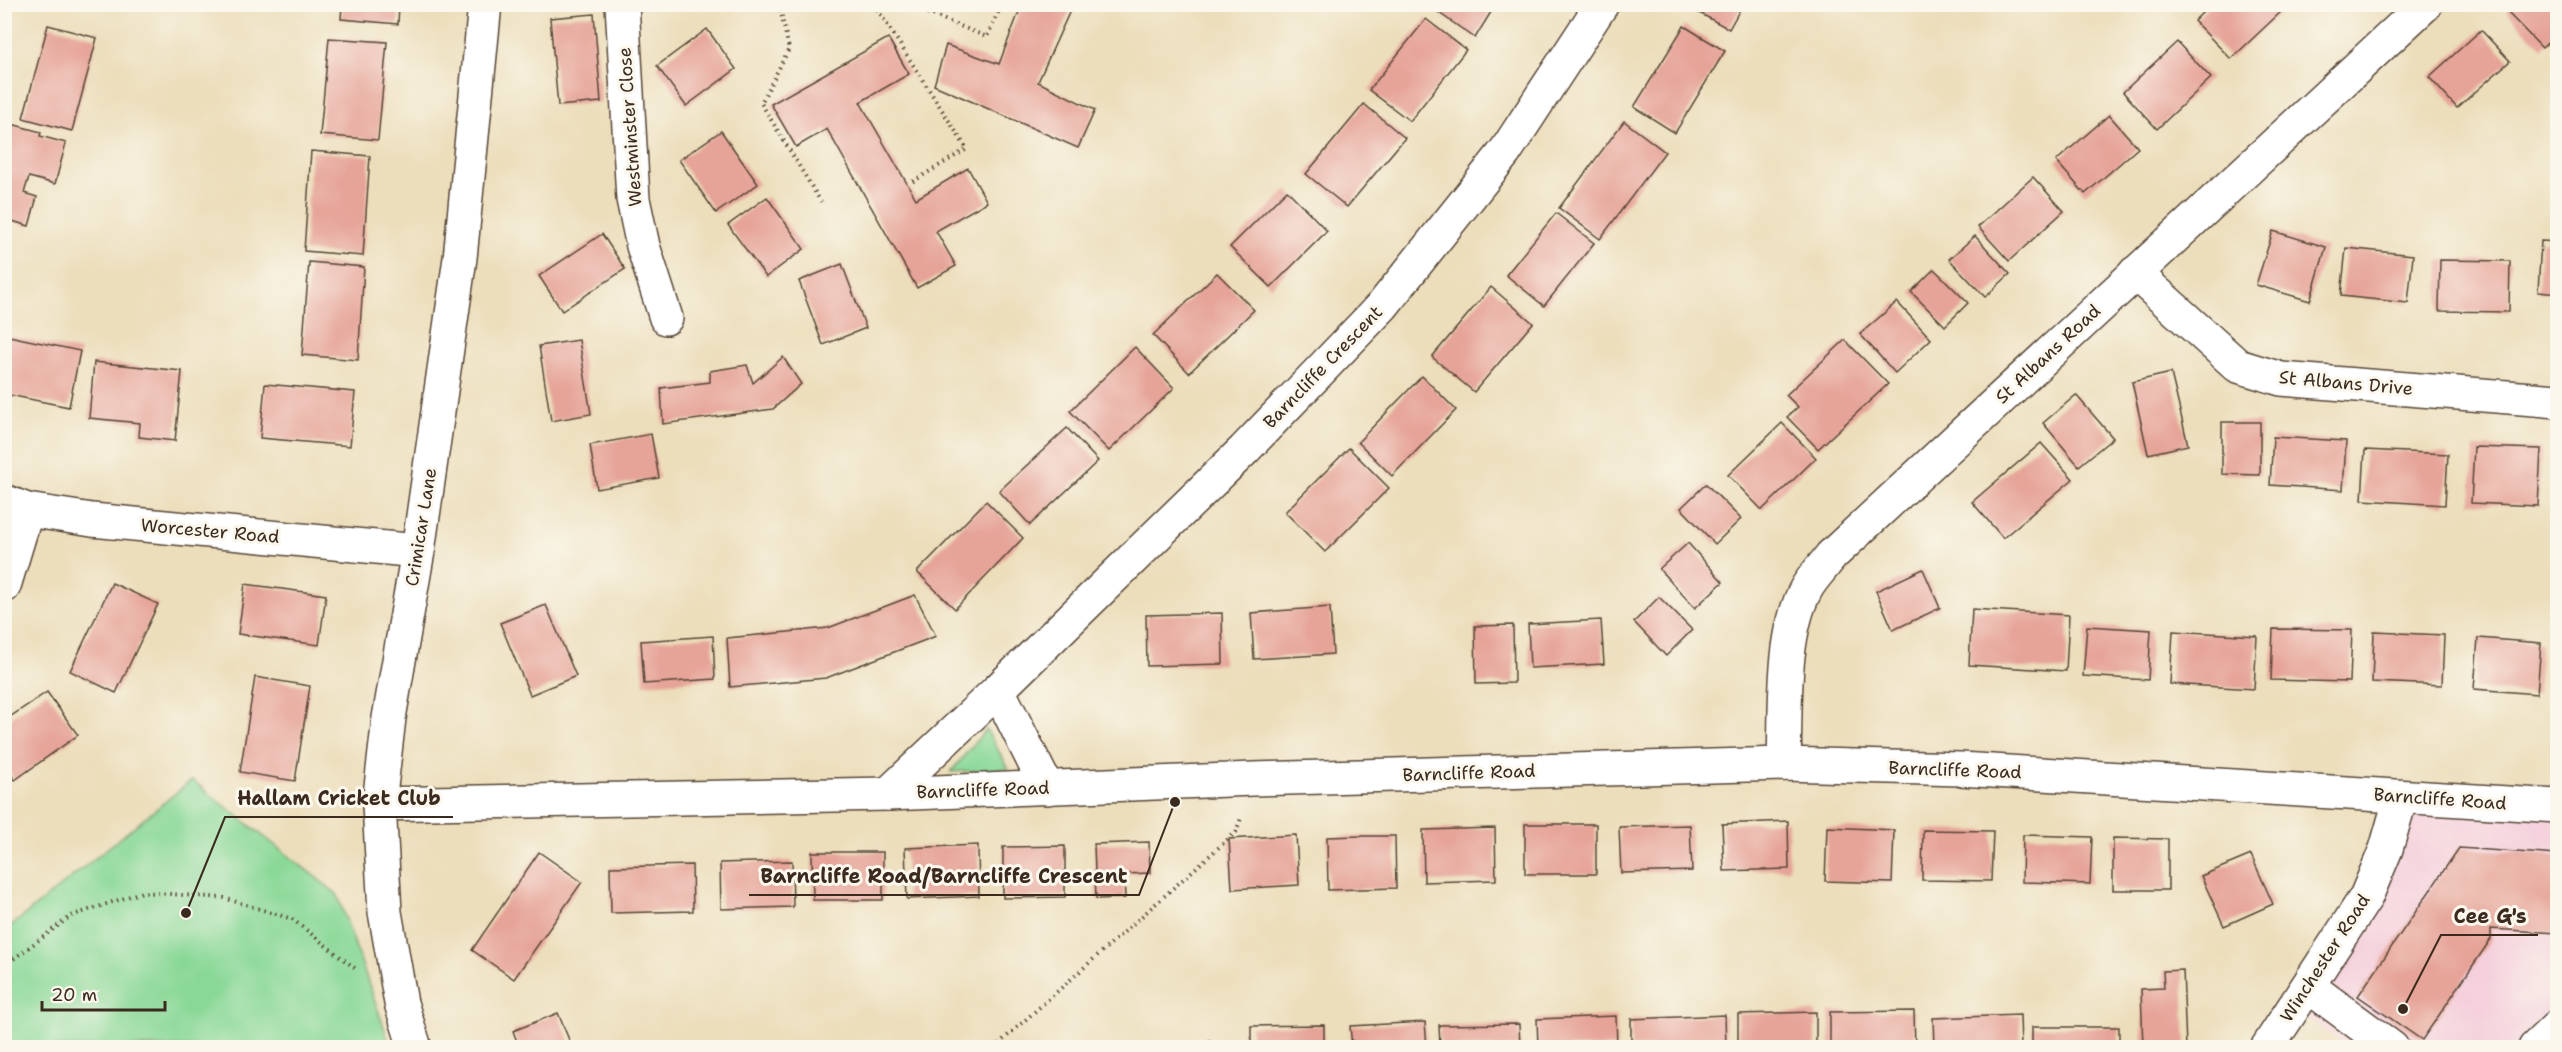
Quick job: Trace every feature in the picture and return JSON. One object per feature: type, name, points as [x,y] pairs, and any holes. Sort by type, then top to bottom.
[{"type":"street","name":"Crimicar Lane","points":[[415,1047],[401,1003],[385,912],[379,804],[389,718],[418,550],[460,258],[485,4]]},
{"type":"street","name":"Westminster Close","points":[[622,4],[633,199],[643,246],[666,318]]},
{"type":"street","name":"Barncliffe Crescent","points":[[888,794],[1244,450],[1383,305],[1505,152],[1602,4]]},
{"type":"street","name":"St Albans Road","points":[[1784,764],[1788,665],[1794,621],[1806,589],[1831,556],[2426,4]]},
{"type":"street","name":"St Albans Drive","points":[[2135,273],[2238,366],[2281,379],[2558,401]]},
{"type":"street","name":"Worcester Road","points":[[16,506],[92,520],[418,550]]},
{"type":"street","points":[[4,586],[16,506]]},
{"type":"street","points":[[998,690],[1047,788]]},
{"type":"street","name":"Barncliffe Road","points":[[379,804],[888,794],[1253,779],[1784,764],[1960,769],[2558,806]]},
{"type":"street","name":"Winchester Road","points":[[2266,1047],[2366,897],[2386,849],[2401,797]]},
{"type":"street","points":[[2308,986],[2392,1047]]},
{"type":"street","points":[[2535,1047],[2558,1026]]},
{"type":"path","points":[[779,4],[789,49],[761,103],[821,202]]},
{"type":"path","points":[[874,4],[967,149],[912,182]]},
{"type":"path","points":[[905,4],[987,37],[1002,4]]},
{"type":"path","points":[[994,1047],[1236,831],[1253,779]]},
{"type":"path","points":[[4,966],[70,916],[142,892],[225,898],[292,919],[401,1003]]},
{"type":"shaded area","points":[[2401,797],[2557,806],[2557,1047],[2350,1047],[2293,1009]]},
{"type":"green space","points":[[986,729],[1009,769],[951,772]]},
{"type":"green space","points":[[192,780],[337,894],[391,1047],[5,1047],[5,931]]},
{"type":"building","points":[[342,4],[399,4],[398,24],[341,19]]},
{"type":"building","points":[[1022,4],[1073,4],[1038,82],[1095,110],[1078,148],[934,85],[946,45],[999,64]]},
{"type":"building","points":[[1434,4],[1496,4],[1475,38],[1432,8]]},
{"type":"building","points":[[1683,4],[1743,4],[1729,29]]},
{"type":"building","points":[[2211,4],[2278,4],[2283,10],[2231,59],[2194,21]]},
{"type":"building","points":[[2515,4],[2558,4],[2558,33],[2542,48],[2507,12]]},
{"type":"building","points":[[594,14],[601,102],[558,106],[550,18]]},
{"type":"building","points":[[1426,19],[1466,50],[1410,121],[1369,90]]},
{"type":"building","points":[[48,25],[97,38],[72,131],[23,118]]},
{"type":"building","points":[[1684,26],[1725,51],[1675,133],[1634,107]]},
{"type":"building","points":[[707,29],[736,69],[686,106],[657,66]]},
{"type":"building","points":[[2481,30],[2510,61],[2457,108],[2429,77]]},
{"type":"building","points":[[329,38],[387,42],[378,140],[320,135]]},
{"type":"building","points":[[888,38],[909,74],[860,102],[916,199],[968,168],[987,202],[936,231],[956,266],[917,288],[827,129],[796,147],[771,104]]},
{"type":"building","points":[[2177,42],[2211,78],[2157,129],[2123,92]]},
{"type":"building","points":[[1364,104],[1405,138],[1347,207],[1306,174]]},
{"type":"building","points":[[2109,115],[2138,148],[2085,194],[2056,161]]},
{"type":"building","points":[[1624,121],[1665,152],[1600,239],[1559,208]]},
{"type":"building","points":[[4,122],[41,132],[40,136],[66,143],[55,184],[29,177],[24,193],[37,197],[29,226],[12,221],[9,229],[4,228]]},
{"type":"building","points":[[721,131],[758,184],[716,213],[679,160]]},
{"type":"building","points":[[311,151],[370,156],[363,256],[304,251]]},
{"type":"building","points":[[2033,177],[2064,211],[2009,261],[1978,227]]},
{"type":"building","points":[[1287,190],[1327,231],[1271,287],[1230,247]]},
{"type":"building","points":[[767,197],[804,249],[766,277],[728,225]]},
{"type":"building","points":[[1556,213],[1594,243],[1544,306],[1506,275]]},
{"type":"building","points":[[2273,231],[2326,247],[2310,301],[2256,285]]},
{"type":"building","points":[[602,234],[625,269],[562,311],[539,276]]},
{"type":"building","points":[[1975,236],[2010,274],[1985,297],[1949,259]]},
{"type":"building","points":[[2541,241],[2558,242],[2558,294],[2538,292]]},
{"type":"building","points":[[2346,248],[2413,255],[2408,303],[2341,296]]},
{"type":"building","points":[[2440,260],[2510,261],[2509,312],[2439,311]]},
{"type":"building","points":[[309,262],[364,267],[358,360],[302,355]]},
{"type":"building","points":[[842,264],[866,328],[823,345],[799,281]]},
{"type":"building","points":[[1934,269],[1968,303],[1945,326],[1911,292]]},
{"type":"building","points":[[1217,273],[1254,310],[1189,373],[1153,335]]},
{"type":"building","points":[[1491,287],[1533,323],[1474,392],[1432,357]]},
{"type":"building","points":[[1897,302],[1931,339],[1895,373],[1860,334]]},
{"type":"building","points":[[9,336],[80,351],[69,407],[4,394],[4,360]]},
{"type":"building","points":[[579,340],[591,414],[551,421],[539,346]]},
{"type":"building","points":[[1845,340],[1888,384],[1818,449],[1787,417],[1798,407],[1786,395]]},
{"type":"building","points":[[1135,347],[1174,388],[1109,451],[1070,411]]},
{"type":"building","points":[[783,357],[801,384],[773,409],[663,424],[661,388],[710,382],[710,371],[747,365],[753,383]]},
{"type":"building","points":[[94,362],[182,371],[175,441],[139,437],[140,423],[89,418]]},
{"type":"building","points":[[2171,373],[2188,445],[2148,454],[2132,382]]},
{"type":"building","points":[[1422,376],[1456,410],[1392,476],[1358,442]]},
{"type":"building","points":[[265,384],[355,392],[350,446],[260,438]]},
{"type":"building","points":[[2076,395],[2113,438],[2079,466],[2043,423]]},
{"type":"building","points":[[2222,422],[2260,422],[2260,475],[2222,474]]},
{"type":"building","points":[[1782,423],[1816,458],[1762,510],[1728,475]]},
{"type":"building","points":[[1067,428],[1098,461],[1030,525],[999,491]]},
{"type":"building","points":[[651,434],[659,478],[597,489],[590,445]]},
{"type":"building","points":[[2273,437],[2346,441],[2343,490],[2270,485]]},
{"type":"building","points":[[2041,443],[2073,479],[2003,538],[1972,502]]},
{"type":"building","points":[[2474,447],[2541,449],[2538,506],[2471,503]]},
{"type":"building","points":[[1349,448],[1389,488],[1325,552],[1285,512]]},
{"type":"building","points":[[2365,450],[2448,454],[2445,505],[2362,500]]},
{"type":"building","points":[[1706,484],[1741,519],[1715,544],[1681,508]]},
{"type":"building","points":[[986,501],[1023,538],[955,609],[917,572]]},
{"type":"building","points":[[1688,543],[1723,582],[1695,608],[1659,569]]},
{"type":"building","points":[[1923,569],[1940,608],[1893,630],[1876,591]]},
{"type":"building","points":[[112,583],[158,604],[116,693],[70,671]]},
{"type":"building","points":[[245,584],[326,595],[319,645],[238,634]]},
{"type":"building","points":[[915,595],[936,636],[826,678],[730,687],[727,638],[828,628]]},
{"type":"building","points":[[1659,597],[1692,630],[1666,656],[1634,622]]},
{"type":"building","points":[[546,605],[576,676],[530,695],[500,623]]},
{"type":"building","points":[[1330,607],[1333,654],[1254,659],[1251,613]]},
{"type":"building","points":[[1972,609],[2069,615],[2066,671],[1969,665]]},
{"type":"building","points":[[1222,613],[1223,664],[1147,666],[1146,615]]},
{"type":"building","points":[[1601,620],[1604,664],[1530,668],[1528,624]]},
{"type":"building","points":[[1513,625],[1514,683],[1476,684],[1475,626]]},
{"type":"building","points":[[2087,626],[2151,630],[2148,680],[2083,676]]},
{"type":"building","points":[[2273,629],[2352,630],[2350,682],[2271,680]]},
{"type":"building","points":[[2173,631],[2257,636],[2254,689],[2170,684]]},
{"type":"building","points":[[2374,632],[2444,635],[2442,685],[2372,682]]},
{"type":"building","points":[[713,636],[715,679],[644,684],[641,641]]},
{"type":"building","points":[[2478,638],[2541,643],[2537,694],[2474,689]]},
{"type":"building","points":[[255,677],[310,686],[295,781],[240,772]]},
{"type":"building","points":[[47,692],[78,735],[15,780],[4,765],[4,721]]},
{"type":"building","points":[[1788,821],[1789,869],[1724,871],[1722,824]]},
{"type":"building","points":[[1525,824],[1596,824],[1596,874],[1525,874]]},
{"type":"building","points":[[1690,825],[1692,871],[1621,873],[1619,827]]},
{"type":"building","points":[[1827,827],[1894,830],[1892,883],[1825,881]]},
{"type":"building","points":[[1495,828],[1496,880],[1424,882],[1423,830]]},
{"type":"building","points":[[1923,830],[1993,831],[1991,881],[1922,880]]},
{"type":"building","points":[[1296,835],[1299,885],[1232,889],[1229,839]]},
{"type":"building","points":[[2023,835],[2092,837],[2090,884],[2022,882]]},
{"type":"building","points":[[1395,836],[1396,888],[1328,890],[1327,837]]},
{"type":"building","points":[[2113,838],[2168,839],[2168,890],[2113,890]]},
{"type":"building","points":[[1149,842],[1150,873],[1124,874],[1125,898],[1096,899],[1094,844]]},
{"type":"building","points":[[978,845],[979,896],[907,899],[905,848]]},
{"type":"building","points":[[1065,846],[1065,897],[1003,898],[1003,847]]},
{"type":"building","points":[[2459,848],[2558,855],[2558,933],[2491,929],[2491,939],[2422,1040],[2358,996]]},
{"type":"building","points":[[539,852],[582,882],[514,979],[472,950]]},
{"type":"building","points":[[812,852],[883,852],[883,900],[813,900]]},
{"type":"building","points":[[2251,855],[2273,904],[2224,926],[2201,876]]},
{"type":"building","points":[[792,861],[793,907],[721,909],[720,863]]},
{"type":"building","points":[[692,865],[693,911],[611,913],[610,867]]},
{"type":"building","points":[[2183,970],[2186,1047],[2143,1047],[2141,989],[2164,988],[2163,971]]},
{"type":"building","points":[[1914,1011],[1915,1047],[1830,1047],[1830,1012]]},
{"type":"building","points":[[1816,1012],[1816,1047],[1738,1047],[1738,1014]]},
{"type":"building","points":[[558,1013],[572,1047],[519,1047],[513,1031]]},
{"type":"building","points":[[1725,1015],[1726,1047],[1631,1047],[1631,1019]]},
{"type":"building","points":[[2020,1015],[2021,1047],[1934,1047],[1933,1018]]},
{"type":"building","points":[[1616,1016],[1617,1047],[1538,1047],[1537,1019]]},
{"type":"building","points":[[1425,1022],[1427,1047],[1352,1047],[1350,1026]]},
{"type":"building","points":[[1519,1024],[1520,1047],[1440,1047],[1439,1025]]},
{"type":"building","points":[[1324,1025],[1324,1047],[1251,1047],[1251,1026]]},
{"type":"building","points":[[2032,1027],[2119,1027],[2119,1047],[2032,1047]]},
{"type":"building","points":[[1210,1041],[1212,1047],[1189,1047]]},
{"type":"place","name":"Barncliffe Road/Barncliffe Crescent","points":[[1175,802]]},
{"type":"place","name":"Hallam Cricket Club","points":[[186,913]]},
{"type":"place","name":"Cee G's","points":[[2403,1009]]}]
